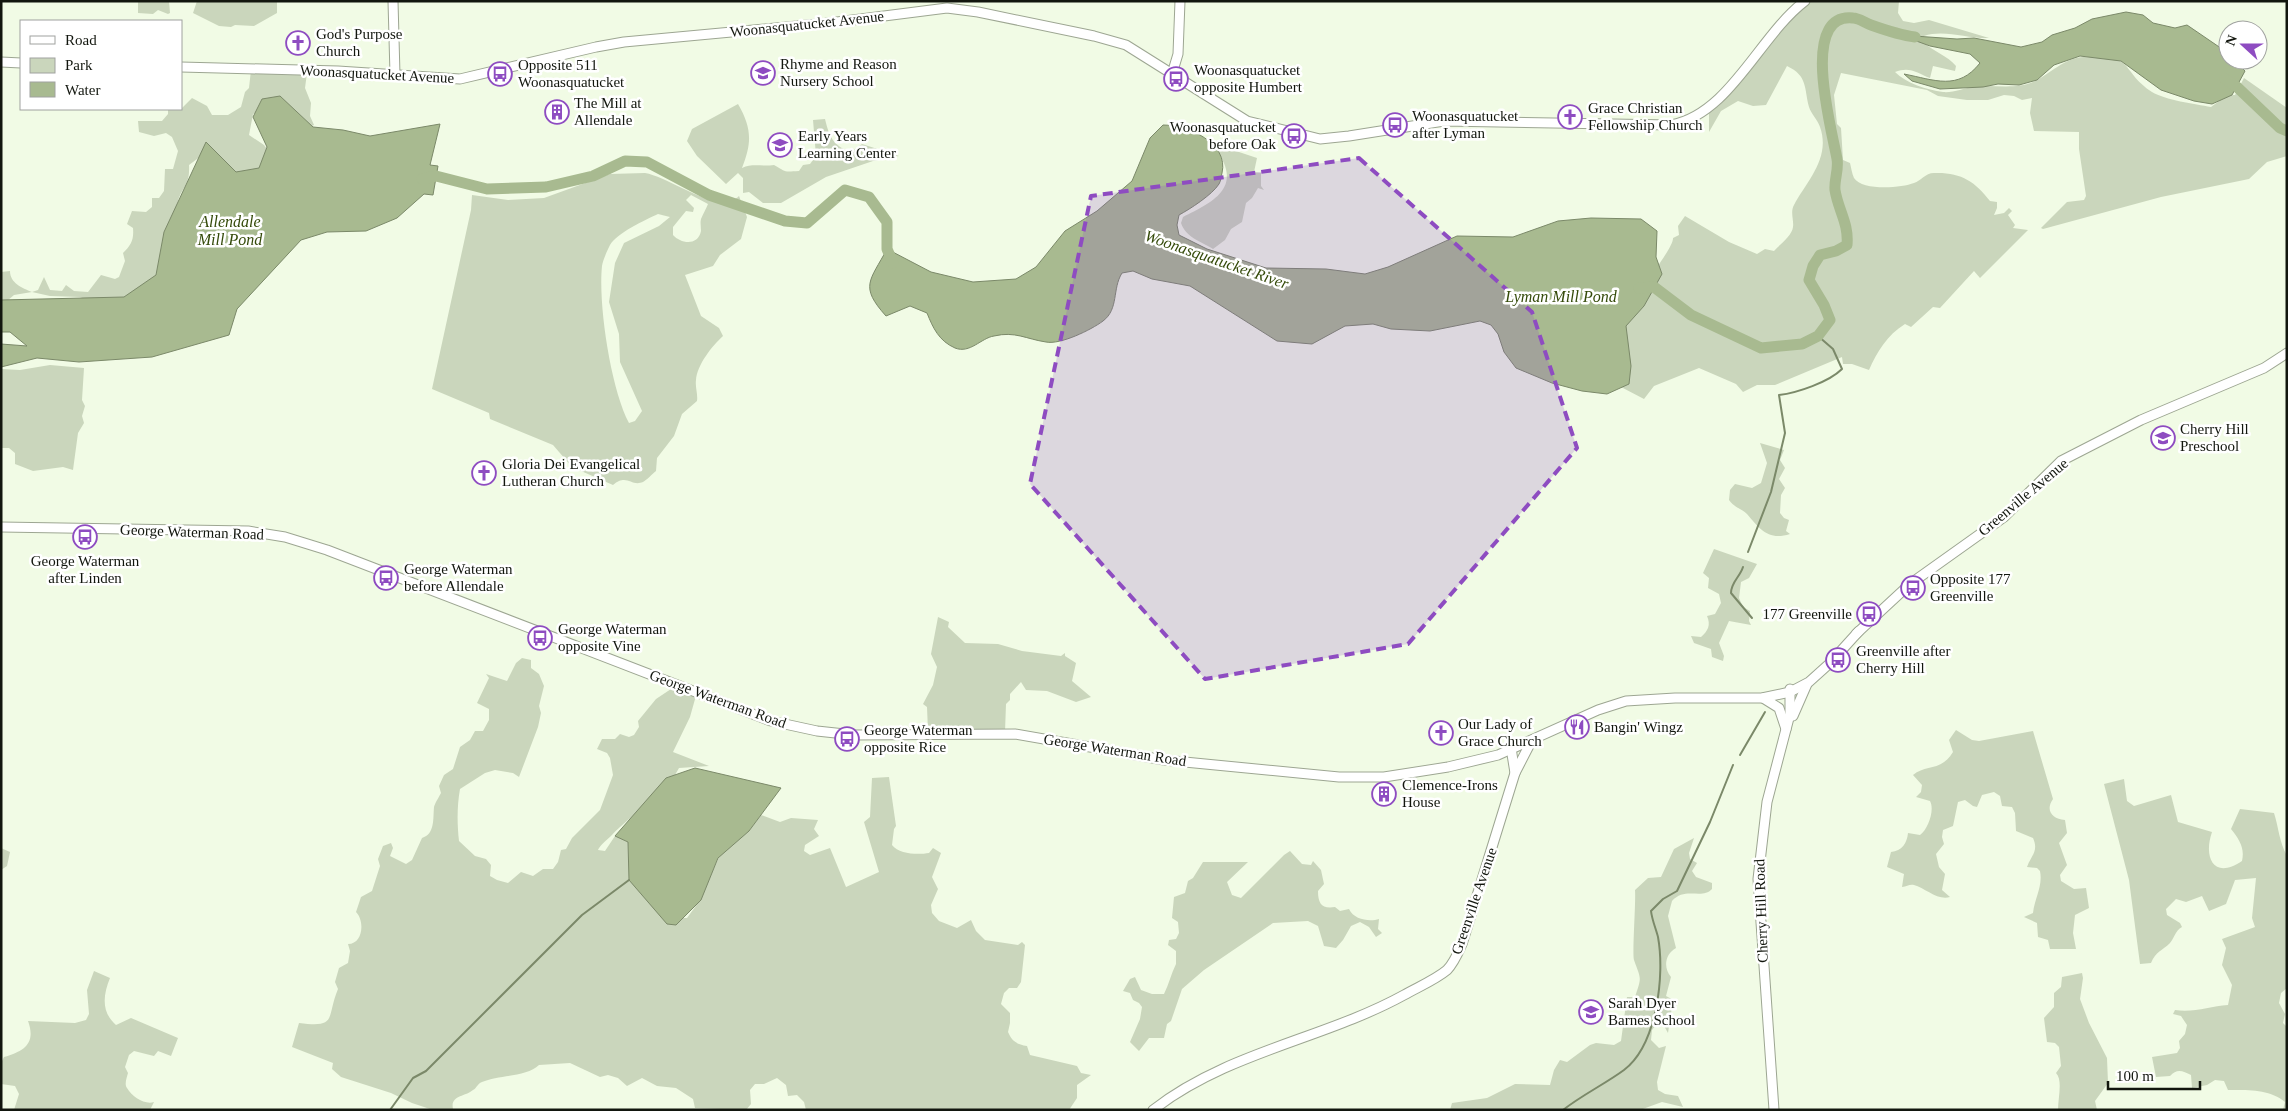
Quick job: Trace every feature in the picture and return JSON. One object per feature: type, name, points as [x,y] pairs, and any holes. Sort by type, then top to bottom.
[{"type":"main road","points":[[393,1],[395,74]]},
{"type":"main road","points":[[1172,74],[1178,54],[1180,1]]},
{"type":"main road","name":"Woonasquatucket Avenue","points":[[182,67],[395,74],[468,79],[596,47],[624,42],[830,23],[947,8],[978,12],[1114,41],[1136,50],[1247,121],[1320,138],[1349,136],[1444,121],[1671,125],[1692,120],[1713,105],[1781,23],[1805,1]]},
{"type":"main road","points":[[1,62],[20,63]]},
{"type":"main road","name":"Greenville Avenue","points":[[1713,697],[1790,689],[1814,671],[1910,584],[2004,517],[2062,461],[2142,420],[2264,368],[2287,353]]},
{"type":"main road","name":"George Waterman Road","points":[[1,527],[248,531],[294,539],[771,721],[817,731],[854,735],[1015,734],[1130,756],[1352,778],[1384,778],[1448,767],[1498,754],[1511,748]]},
{"type":"main road","name":"Greenville Avenue","points":[[1511,748],[1621,702],[1646,699],[1713,697],[1762,698],[1790,689],[1809,682],[1829,664],[1859,630]]},
{"type":"main road","points":[[1779,751],[1800,695],[1809,682]]},
{"type":"main road","name":"Cherry Hill Road","points":[[1774,1110],[1758,878],[1767,802],[1790,714],[1790,689]]},
{"type":"main road","points":[[1762,698],[1779,708],[1786,729]]},
{"type":"main road","name":"Greenville Avenue","points":[[1153,1110],[1205,1077],[1372,1012],[1447,969],[1456,958],[1462,944],[1515,769],[1532,740]]},
{"type":"main road","points":[[1511,748],[1515,769]]},
{"type":"main road","points":[[1498,754],[1509,760],[1515,769]]},
{"type":"highlighted area","points":[[1359,158],[1532,312],[1577,448],[1408,644],[1205,679],[1030,484],[1091,196]]},
{"type":"green space","points":[[138,1],[169,1],[170,13],[158,10],[153,14],[138,13]]},
{"type":"green space","points":[[197,1],[277,1],[277,13],[254,26],[219,26],[193,13]]},
{"type":"green space","points":[[1808,1],[1899,1],[1898,13],[1903,21],[1914,23],[1929,20],[1989,38],[1948,34],[1924,36],[1923,42],[1953,62],[1956,66],[1955,71],[1933,66],[1930,78],[1909,70],[1895,72],[1911,83],[1937,91],[1947,92],[1980,86],[2019,86],[2039,79],[2070,60],[2100,56],[2120,61],[2142,84],[2158,95],[2211,107],[2227,95],[2235,95],[2244,78],[2287,108],[2287,156],[2267,162],[2249,179],[2161,197],[2043,229],[2041,228],[2067,202],[2084,200],[2086,196],[2079,149],[2079,132],[2034,131],[2030,113],[2032,98],[2022,100],[2014,96],[2004,95],[1988,100],[1967,100],[1938,96],[1927,90],[1841,73],[1834,95],[1837,124],[1841,128],[1843,160],[1850,163],[1854,178],[1858,182],[1873,187],[1891,187],[1914,183],[1931,173],[1952,174],[1973,183],[1990,201],[1997,202],[1994,215],[2004,213],[2009,208],[2012,211],[2008,215],[2015,225],[2013,228],[2028,230],[1980,278],[1974,271],[1940,308],[1933,307],[1911,327],[1905,324],[1893,333],[1879,350],[1869,370],[1852,364],[1843,364],[1842,357],[1775,385],[1757,385],[1743,392],[1736,384],[1699,368],[1654,386],[1644,399],[1621,387],[1625,320],[1631,307],[1667,252],[1673,238],[1679,235],[1678,226],[1685,216],[1729,242],[1757,254],[1765,249],[1774,251],[1788,237],[1792,230],[1793,208],[1816,169],[1820,159],[1823,138],[1818,122],[1809,107],[1802,78],[1787,66],[1766,105],[1753,106],[1738,101],[1721,111],[1709,132],[1709,112],[1771,36]]},
{"type":"green space","points":[[251,70],[307,73],[305,88],[311,103],[310,116],[314,125],[304,130],[258,112],[253,114],[249,135],[264,145],[270,153],[269,166],[237,179],[201,156],[189,165],[187,181],[176,208],[172,264],[132,296],[93,302],[80,297],[50,296],[32,292],[38,290],[44,277],[50,290],[62,291],[66,285],[74,291],[88,292],[101,275],[115,279],[119,277],[125,261],[123,253],[130,245],[133,236],[133,228],[127,224],[132,211],[146,212],[152,207],[152,198],[159,198],[164,191],[165,169],[173,169],[178,151],[172,137],[166,133],[154,136],[139,132],[138,121],[162,121],[168,114],[168,110],[182,110],[192,98],[207,106],[212,115],[228,115],[241,107],[245,92],[249,88]]},
{"type":"green space","points":[[738,104],[746,121],[749,136],[748,151],[742,168],[774,165],[785,171],[799,171],[803,165],[810,164],[816,156],[813,120],[825,119],[833,140],[845,150],[851,152],[862,144],[899,156],[873,161],[826,177],[781,203],[763,203],[749,192],[743,193],[743,178],[738,173],[726,184],[697,156],[687,141],[692,129]]},
{"type":"green space","points":[[1224,147],[1257,158],[1254,172],[1261,173],[1261,186],[1264,190],[1258,188],[1252,198],[1246,203],[1242,222],[1231,229],[1225,240],[1213,249],[1190,236],[1181,223],[1183,217],[1205,206],[1214,199],[1226,184],[1227,175],[1224,164],[1217,151]]},
{"type":"green space","points":[[645,173],[707,199],[730,201],[739,196],[747,217],[741,239],[720,255],[713,266],[685,275],[701,316],[719,328],[723,336],[710,350],[699,368],[696,383],[697,401],[682,414],[674,436],[657,458],[656,471],[643,482],[635,483],[622,480],[613,485],[572,467],[553,445],[490,419],[489,413],[432,389],[471,210],[472,195],[508,200],[544,198],[610,174]],"holes":[[[691,195],[708,204],[701,219],[699,236],[693,241],[685,242],[673,235],[673,227],[686,211],[693,212],[694,208],[686,200]],[[658,214],[670,217],[659,226],[624,243],[615,263],[609,302],[619,334],[620,362],[642,411],[635,421],[629,423],[617,390],[607,346],[602,302],[602,266],[604,258],[614,240],[632,227]]]},
{"type":"green space","points":[[10,271],[14,282],[32,292],[14,295],[1,306],[1,272]]},
{"type":"green space","points":[[50,365],[84,368],[82,400],[85,406],[82,416],[84,423],[78,433],[73,470],[63,467],[33,471],[15,464],[15,453],[9,448],[1,448],[1,369],[20,370]]},
{"type":"green space","points":[[1760,443],[1784,450],[1780,460],[1785,468],[1779,479],[1785,488],[1781,495],[1780,513],[1789,520],[1786,531],[1790,534],[1782,536],[1770,535],[1729,500],[1730,490],[1735,484],[1752,488],[1761,483],[1767,463]]},
{"type":"green space","points":[[1714,549],[1757,564],[1749,578],[1741,582],[1739,598],[1743,607],[1750,611],[1749,621],[1751,625],[1729,621],[1719,643],[1724,656],[1723,661],[1712,657],[1711,649],[1694,643],[1691,636],[1701,637],[1703,635],[1709,625],[1707,616],[1715,614],[1721,603],[1719,594],[1708,588],[1709,578],[1703,573]]},
{"type":"green space","points":[[938,617],[949,622],[948,627],[965,643],[998,644],[1022,651],[1061,656],[1065,653],[1065,656],[1076,663],[1072,681],[1091,697],[1076,702],[1047,691],[1026,690],[1021,682],[1010,694],[1010,700],[1006,704],[1005,732],[928,731],[927,707],[923,704],[933,685],[937,667],[931,654]]},
{"type":"green space","points":[[522,658],[531,660],[531,668],[539,674],[544,686],[539,706],[541,713],[538,727],[519,777],[513,773],[495,770],[485,773],[460,789],[459,795],[459,841],[475,856],[486,859],[491,865],[490,876],[508,883],[521,872],[533,876],[543,869],[553,869],[558,862],[561,850],[566,849],[572,838],[600,810],[613,775],[610,758],[607,753],[597,749],[602,739],[615,739],[620,734],[629,737],[634,735],[639,727],[638,721],[656,699],[677,685],[697,692],[690,717],[673,752],[709,766],[679,768],[665,788],[619,828],[598,850],[605,851],[615,836],[628,842],[629,865],[677,918],[687,918],[698,903],[720,855],[750,830],[761,815],[780,822],[791,818],[818,820],[814,829],[819,836],[805,845],[804,851],[810,855],[830,848],[846,887],[879,872],[864,822],[870,817],[872,778],[889,777],[896,826],[892,845],[899,850],[909,853],[929,853],[933,848],[941,853],[932,877],[938,889],[931,905],[932,913],[939,921],[957,928],[971,920],[976,931],[985,940],[1018,945],[1022,942],[1025,945],[1021,982],[1017,988],[1009,988],[1004,993],[1001,1004],[1010,1013],[1008,1032],[1015,1042],[1027,1046],[1030,1055],[1077,1066],[1081,1073],[1091,1075],[1077,1085],[1077,1098],[1069,1110],[806,1110],[804,1102],[797,1095],[788,1096],[786,1085],[777,1078],[764,1084],[755,1084],[750,1090],[751,1104],[746,1110],[695,1108],[693,1099],[676,1088],[657,1086],[642,1078],[627,1086],[618,1078],[608,1075],[600,1077],[570,1063],[539,1065],[527,1072],[480,1083],[470,1092],[456,1099],[453,1109],[433,1110],[391,1093],[341,1077],[332,1069],[333,1063],[292,1047],[299,1023],[320,1024],[329,1019],[338,989],[335,982],[339,968],[348,963],[350,951],[348,944],[357,940],[361,931],[361,921],[356,912],[361,897],[372,891],[380,866],[378,859],[383,846],[391,843],[393,848],[390,856],[406,864],[412,860],[422,838],[431,830],[434,807],[441,793],[439,786],[444,775],[453,769],[460,747],[470,740],[475,731],[483,731],[489,720],[489,709],[477,703],[489,678],[486,674],[507,681],[516,663]]},
{"type":"green space","points":[[1956,730],[1972,740],[1979,741],[2033,731],[2053,799],[2050,807],[2051,813],[2057,818],[2065,820],[2067,833],[2059,843],[2067,865],[2060,875],[2061,881],[2074,889],[2086,888],[2089,908],[2075,915],[2073,933],[2076,949],[2050,949],[2048,940],[2038,937],[2037,923],[2024,917],[2033,913],[2041,876],[2037,868],[2027,867],[2035,850],[2035,843],[2033,838],[2016,831],[2015,813],[2012,807],[2002,806],[2000,796],[1994,792],[1982,795],[1977,807],[1965,800],[1958,802],[1953,826],[1943,830],[1944,844],[1936,854],[1939,867],[1945,874],[1942,890],[1950,897],[1936,896],[1914,885],[1902,887],[1904,874],[1887,867],[1891,852],[1903,846],[1908,833],[1920,835],[1930,819],[1932,809],[1930,801],[1916,797],[1921,792],[1922,785],[1913,775],[1938,765],[1948,758],[1953,752],[1949,740]]},
{"type":"green space","points":[[2124,779],[2127,801],[2134,806],[2171,795],[2178,822],[2212,832],[2209,850],[2210,858],[2218,867],[2232,866],[2242,861],[2243,852],[2241,844],[2231,829],[2240,809],[2274,813],[2287,856],[2287,988],[2281,993],[2279,1003],[2285,1014],[2283,1023],[2287,1027],[2287,1110],[2283,1110],[2285,1102],[2279,1098],[2265,1092],[2228,1090],[2224,1081],[2215,1080],[2207,1085],[2192,1088],[2191,1075],[2183,1071],[2175,1072],[2170,1076],[2156,1077],[2152,1057],[2177,1053],[2180,1048],[2179,1041],[2185,1034],[2187,1025],[2181,1016],[2173,1014],[2175,1010],[2189,1011],[2228,1005],[2232,985],[2222,965],[2226,948],[2222,939],[2255,927],[2252,918],[2256,878],[2235,880],[2226,904],[2209,911],[2202,896],[2186,902],[2176,899],[2166,909],[2167,915],[2180,923],[2182,927],[2176,932],[2170,943],[2159,951],[2151,963],[2140,964],[2129,880],[2104,784]]},
{"type":"green space","points":[[1694,838],[1689,853],[1690,859],[1697,863],[1692,871],[1696,877],[1712,883],[1712,889],[1703,893],[1682,894],[1672,901],[1668,916],[1676,948],[1669,954],[1666,961],[1667,970],[1671,977],[1666,996],[1679,1003],[1672,1007],[1668,1033],[1663,1024],[1658,1022],[1652,1030],[1651,1040],[1659,1048],[1666,1046],[1657,1082],[1658,1090],[1665,1094],[1678,1096],[1683,1107],[1662,1102],[1640,1110],[1450,1110],[1452,1103],[1487,1098],[1515,1084],[1550,1085],[1554,1070],[1560,1060],[1567,1062],[1590,1045],[1596,1043],[1614,1045],[1621,1041],[1627,997],[1635,997],[1640,981],[1634,960],[1635,890],[1648,878],[1661,877],[1674,849]]},
{"type":"green space","points":[[1,848],[10,852],[7,866],[1,870]]},
{"type":"green space","points":[[1290,851],[1302,864],[1311,865],[1313,861],[1321,870],[1324,884],[1318,891],[1322,905],[1335,907],[1340,911],[1349,909],[1351,913],[1362,919],[1379,919],[1378,929],[1382,933],[1376,937],[1369,927],[1360,922],[1351,926],[1336,948],[1324,946],[1318,926],[1308,921],[1273,923],[1204,970],[1182,989],[1171,1021],[1167,1024],[1164,1038],[1149,1038],[1139,1051],[1130,1042],[1140,1019],[1142,1007],[1133,1000],[1130,993],[1123,991],[1130,979],[1135,977],[1141,990],[1152,994],[1164,994],[1176,964],[1176,951],[1168,945],[1169,940],[1176,939],[1179,933],[1178,922],[1172,918],[1174,897],[1185,893],[1188,881],[1193,878],[1203,862],[1248,862],[1227,882],[1232,895],[1241,898]]},
{"type":"green space","points":[[94,971],[110,978],[105,1003],[108,1015],[116,1025],[131,1018],[178,1038],[171,1056],[158,1051],[154,1056],[134,1051],[129,1055],[125,1067],[128,1073],[126,1086],[139,1100],[150,1103],[154,1102],[150,1110],[14,1110],[19,1094],[15,1086],[1,1084],[1,1063],[4,1057],[18,1052],[27,1045],[31,1035],[28,1021],[75,1023],[86,1020],[89,1014],[87,990]]},
{"type":"green space","points":[[2082,973],[2080,999],[2089,1023],[2107,1058],[2108,1083],[2095,1101],[2097,1110],[2058,1110],[2060,1085],[2056,1073],[2061,1066],[2059,1047],[2055,1043],[2047,1042],[2044,1018],[2054,1007],[2054,993],[2061,987],[2062,977]]},
{"type":"water","points":[[2126,12],[2143,15],[2153,23],[2175,28],[2187,25],[2218,46],[2218,70],[2245,71],[2232,95],[2212,104],[2194,101],[2161,90],[2121,61],[2080,56],[2054,65],[2037,80],[2019,85],[1998,84],[1983,87],[1940,89],[1912,81],[1904,74],[1936,81],[1954,80],[1972,72],[1980,63],[1970,54],[1930,46],[1900,35],[1957,39],[1974,38],[2021,47],[2042,42],[2052,35],[2075,28],[2092,19]]},
{"type":"water","name":"Allendale Mill Pond","points":[[280,96],[313,127],[343,130],[370,136],[440,124],[430,165],[438,166],[433,195],[424,194],[397,218],[366,231],[327,232],[301,240],[237,309],[229,335],[152,357],[79,362],[37,358],[1,367],[1,344],[27,346],[10,332],[1,332],[1,300],[124,297],[156,275],[164,232],[206,142],[236,172],[259,168],[267,147],[253,117],[262,99]]},
{"type":"water","name":"Lyman Mill Pond","points":[[1163,125],[1184,128],[1205,138],[1219,153],[1222,162],[1221,180],[1216,188],[1179,215],[1177,225],[1179,235],[1207,249],[1266,268],[1326,269],[1365,274],[1388,267],[1457,236],[1513,237],[1558,221],[1591,218],[1641,219],[1657,231],[1656,257],[1662,274],[1644,306],[1626,326],[1631,366],[1629,384],[1607,394],[1582,391],[1552,383],[1516,368],[1504,352],[1498,334],[1491,325],[1480,321],[1430,331],[1391,329],[1373,324],[1345,326],[1312,344],[1277,341],[1190,286],[1152,279],[1133,271],[1122,273],[1111,311],[1103,321],[1075,336],[1052,342],[1008,334],[989,337],[966,349],[955,348],[941,338],[934,329],[927,313],[910,306],[886,316],[872,297],[870,283],[872,276],[887,249],[931,272],[973,282],[1016,279],[1036,267],[1065,231],[1097,211],[1132,181],[1150,138]]},
{"type":"water","points":[[695,768],[781,788],[749,831],[718,858],[701,900],[676,925],[667,924],[629,880],[628,842],[615,836],[666,778]]},
{"type":"waterway","name":"Woonasquatucket River","points":[[1639,288],[1654,287],[1691,315],[1761,348],[1802,344],[1818,336],[1830,320],[1824,305],[1809,280],[1813,266],[1820,255],[1836,251],[1847,245],[1845,223],[1836,197],[1837,163],[1823,77],[1823,53],[1827,34],[1836,21],[1853,18],[1892,32],[1915,37]]},
{"type":"waterway","name":"Woonasquatucket River","points":[[2225,79],[2237,87],[2280,128],[2287,131]]},
{"type":"waterway","name":"Woonasquatucket River","points":[[422,179],[436,176],[487,189],[546,187],[593,176],[625,161],[647,162],[709,195],[785,221],[807,223],[845,190],[869,197],[887,222],[887,249],[893,263]]},
{"type":"waterway","points":[[1748,552],[1771,492],[1785,433],[1779,395],[1812,386],[1842,369],[1833,349],[1818,336]]},
{"type":"waterway","points":[[1743,567],[1732,586],[1731,593],[1752,618]]},
{"type":"waterway","points":[[1740,755],[1765,712]]},
{"type":"waterway","points":[[1563,1110],[1624,1070],[1635,1059],[1644,1044],[1651,1027],[1659,989],[1660,953],[1651,911],[1663,899],[1677,891],[1710,822],[1733,765]]},
{"type":"waterway","points":[[390,1110],[413,1078],[426,1071],[582,915],[629,880]]},
{"type":"place","name":"God's Purpose Church","points":[[298,43]]},
{"type":"place","name":"Rhyme and Reason Nursery School","points":[[763,73]]},
{"type":"place","name":"Opposite 511 Woonasquatucket","points":[[500,74]]},
{"type":"place","name":"Woonasquatucket opposite Humbert","points":[[1176,79]]},
{"type":"place","name":"The Mill at Allendale","points":[[557,112]]},
{"type":"place","name":"Grace Christian Fellowship Church","points":[[1570,117]]},
{"type":"place","name":"Woonasquatucket after Lyman","points":[[1395,125]]},
{"type":"place","name":"Woonasquatucket before Oak","points":[[1294,136]]},
{"type":"place","name":"Early Years Learning Center","points":[[780,145]]},
{"type":"place","name":"Cherry Hill Preschool","points":[[2163,438]]},
{"type":"place","name":"Gloria Dei Evangelical Lutheran Church","points":[[484,473]]},
{"type":"place","name":"George Waterman after Linden","points":[[85,537]]},
{"type":"place","name":"George Waterman before Allendale","points":[[386,578]]},
{"type":"place","name":"Opposite 177 Greenville","points":[[1913,588]]},
{"type":"place","name":"177 Greenville","points":[[1869,614]]},
{"type":"place","name":"George Waterman opposite Vine","points":[[540,638]]},
{"type":"place","name":"Greenville after Cherry Hill","points":[[1838,660]]},
{"type":"place","name":"Bangin' Wingz","points":[[1577,727]]},
{"type":"place","name":"Our Lady of Grace Church","points":[[1441,733]]},
{"type":"place","name":"George Waterman opposite Rice","points":[[847,739]]},
{"type":"place","name":"Clemence-Irons House","points":[[1384,794]]},
{"type":"place","name":"Sarah Dyer Barnes School","points":[[1591,1012]]}]
